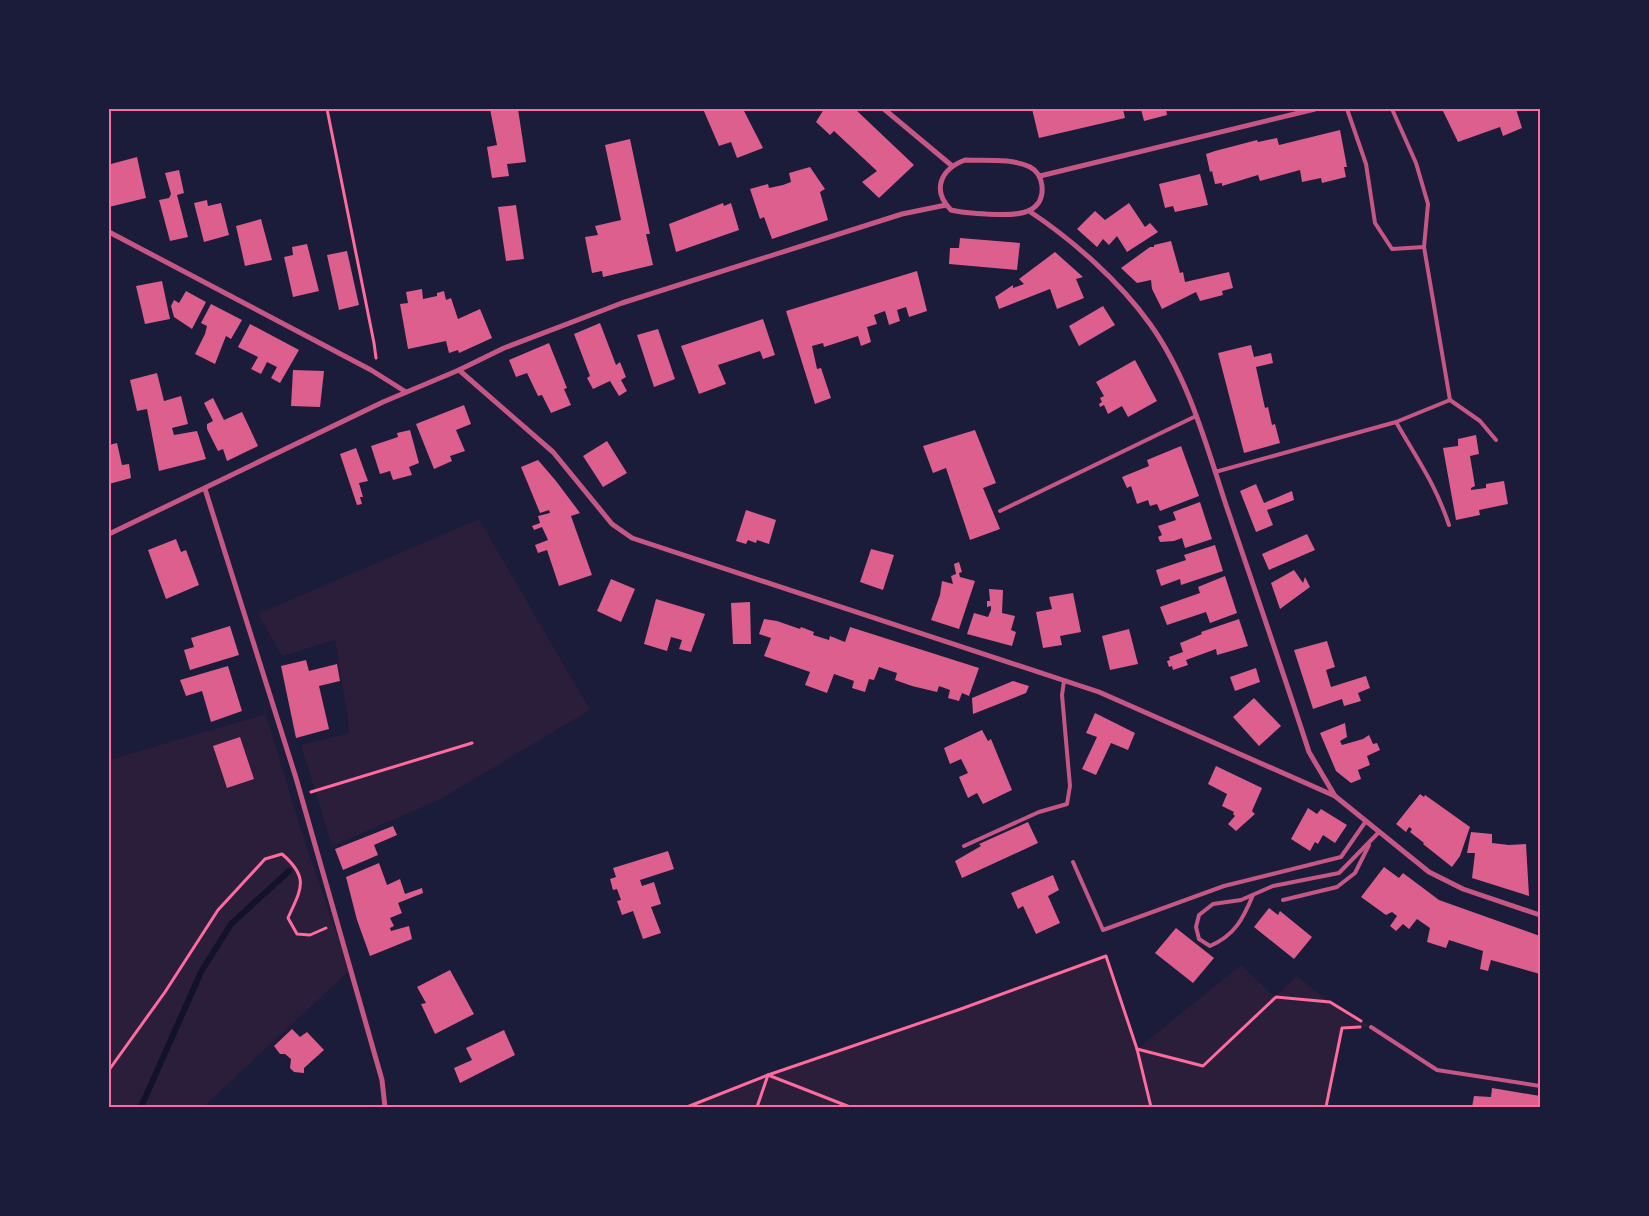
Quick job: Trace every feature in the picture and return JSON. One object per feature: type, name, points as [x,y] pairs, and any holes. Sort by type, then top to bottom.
[{"type":"street","points":[[884,109],[951,165]]},
{"type":"street","points":[[1040,176],[1315,109]]},
{"type":"street","points":[[965,160],[1014,163],[1031,168],[1040,176],[1042,189],[1038,203],[1029,211],[1016,216],[958,212],[951,210],[946,205],[941,195],[940,184],[944,173],[951,165],[965,160]]},
{"type":"street","points":[[109,534],[406,392],[459,370],[504,348],[622,303],[902,214],[946,205]]},
{"type":"street","points":[[1029,211],[1060,232],[1123,292],[1150,324],[1172,360],[1196,416],[1310,752],[1335,796]]},
{"type":"street","points":[[109,232],[371,370],[406,392]]},
{"type":"street","points":[[459,370],[553,452],[612,524],[632,538],[1099,692],[1335,796],[1429,872],[1463,889],[1540,915]]},
{"type":"street","points":[[205,489],[301,795],[382,1080],[385,1107]]},
{"type":"lane","points":[[1346,109],[1366,164],[1375,223],[1392,249],[1424,247]]},
{"type":"lane","points":[[1392,109],[1416,163],[1428,204],[1424,247],[1450,400],[1480,421],[1496,440]]},
{"type":"lane","points":[[1215,472],[1396,422],[1450,400]]},
{"type":"lane","points":[[1000,511],[1196,416]]},
{"type":"lane","points":[[1396,422],[1426,469],[1439,494],[1449,525]]},
{"type":"lane","points":[[964,846],[1038,812],[1067,804],[1070,786],[1062,695],[1064,680]]},
{"type":"lane","points":[[1073,862],[1103,930],[1224,886],[1341,857],[1366,821]]},
{"type":"lane","points":[[1253,895],[1244,916],[1227,939],[1210,946],[1199,939],[1196,927],[1199,915],[1213,904],[1241,900],[1274,886],[1339,873],[1379,832]]},
{"type":"lane","points":[[1283,900],[1337,887],[1355,874],[1371,840]]},
{"type":"lane","points":[[1371,1027],[1437,1070],[1540,1086]]},
{"type":"path","points":[[327,109],[374,343],[376,355],[371,370]]},
{"type":"path","points":[[301,795],[472,743]]},
{"type":"path","points":[[109,1070],[165,992],[218,910],[265,858],[282,854],[296,866],[302,888],[288,918],[297,934],[310,935],[338,924]]},
{"type":"path","points":[[688,1107],[768,1075],[958,1010],[1106,956],[1137,1049],[1151,1107]]},
{"type":"path","points":[[1137,1049],[1203,1066],[1276,997],[1330,1002],[1371,1027]]},
{"type":"path","points":[[1326,1107],[1342,1028],[1371,1027]]},
{"type":"path","points":[[757,1107],[768,1075]]},
{"type":"path","points":[[768,1075],[850,1107]]},
{"type":"shaded area","points":[[479,519],[590,710],[439,800],[332,846],[301,745],[350,733],[335,640],[282,656],[258,614]]},
{"type":"shaded area","points":[[266,714],[300,827],[349,971],[203,1107],[109,1107],[109,760]]},
{"type":"shaded area","points":[[1106,956],[1137,1049],[1241,965],[1275,997],[1297,976],[1330,1002],[1371,1027],[1342,1028],[1326,1107],[687,1107],[791,1068]]},
{"type":"building","points":[[490,109],[518,109],[526,162],[507,164],[509,176],[492,178],[487,147],[497,145]]},
{"type":"building","points":[[703,109],[743,109],[763,148],[737,158],[731,142],[719,146]]},
{"type":"building","points":[[824,109],[855,109],[914,165],[879,198],[862,182],[877,171],[834,131],[830,135],[816,122]]},
{"type":"building","points":[[1032,109],[1123,109],[1125,118],[1039,138]]},
{"type":"building","points":[[1141,109],[1166,109],[1167,115],[1144,121]]},
{"type":"building","points":[[1442,109],[1516,109],[1522,128],[1503,136],[1500,127],[1458,142]]},
{"type":"building","points":[[1340,130],[1347,167],[1344,167],[1346,177],[1322,183],[1321,178],[1302,182],[1300,170],[1260,181],[1258,175],[1222,186],[1222,183],[1215,184],[1212,171],[1210,172],[1206,154],[1215,151],[1257,140],[1258,142],[1277,138],[1279,145]]},
{"type":"building","points":[[630,139],[650,234],[646,234],[653,265],[603,277],[602,271],[592,273],[585,237],[598,235],[595,226],[621,220],[605,145]]},
{"type":"building","points":[[137,157],[146,198],[109,207],[109,158],[111,164]]},
{"type":"building","points":[[810,167],[825,189],[820,192],[828,220],[772,239],[764,217],[760,219],[750,189],[768,184],[769,188],[783,185],[791,182],[789,173]]},
{"type":"building","points":[[179,170],[184,193],[177,195],[188,237],[170,241],[159,200],[169,198],[171,194],[165,173]]},
{"type":"building","points":[[1200,174],[1208,205],[1175,212],[1173,206],[1165,208],[1159,184]]},
{"type":"building","points":[[207,200],[208,206],[221,203],[229,235],[204,242],[194,203]]},
{"type":"building","points":[[723,203],[724,206],[731,203],[739,230],[676,252],[669,224]]},
{"type":"building","points":[[1129,203],[1145,227],[1150,223],[1158,232],[1127,252],[1117,236],[1109,245],[1103,239],[1097,247],[1077,229],[1095,211],[1105,220]]},
{"type":"building","points":[[516,205],[524,259],[506,261],[498,207]]},
{"type":"building","points":[[261,219],[272,260],[245,266],[236,226]]},
{"type":"building","points":[[960,238],[1020,243],[1017,270],[949,264],[950,248],[959,248]]},
{"type":"building","points":[[1171,241],[1180,273],[1183,272],[1185,282],[1229,272],[1233,288],[1222,291],[1223,295],[1200,301],[1196,292],[1162,309],[1152,289],[1151,280],[1137,283],[1121,268],[1150,247]]},
{"type":"building","points":[[307,244],[319,291],[293,297],[284,257],[293,255],[292,247]]},
{"type":"building","points":[[347,251],[359,305],[339,310],[327,255]]},
{"type":"building","points":[[1055,252],[1083,277],[1076,279],[1084,298],[1057,309],[1050,289],[999,309],[995,297],[1013,285],[1013,288],[1024,284],[1019,279]]},
{"type":"building","points":[[917,271],[927,311],[909,317],[906,307],[897,310],[900,321],[889,325],[885,311],[874,315],[877,324],[867,327],[871,342],[861,346],[858,336],[824,347],[823,343],[812,346],[817,369],[821,368],[831,398],[815,404],[786,311]]},
{"type":"building","points":[[162,281],[170,319],[145,324],[136,286]]},
{"type":"building","points":[[422,289],[423,299],[437,296],[437,293],[444,291],[446,300],[451,298],[458,319],[480,309],[492,338],[459,353],[458,350],[449,353],[446,341],[408,349],[400,304],[408,303],[406,292]]},
{"type":"building","points":[[186,291],[206,302],[192,329],[174,317],[171,306],[174,300],[179,303]]},
{"type":"building","points":[[211,304],[242,320],[231,339],[226,336],[215,364],[195,354],[207,326],[201,323]]},
{"type":"building","points":[[1103,306],[1115,325],[1079,346],[1069,326]]},
{"type":"building","points":[[763,319],[775,355],[763,359],[760,351],[718,365],[726,384],[699,394],[681,346]]},
{"type":"building","points":[[600,323],[616,365],[620,362],[626,377],[621,380],[627,391],[619,396],[610,381],[593,389],[587,378],[590,376],[574,334]]},
{"type":"building","points":[[250,324],[299,350],[280,383],[271,378],[277,367],[267,362],[261,374],[251,369],[258,357],[238,347]]},
{"type":"building","points":[[658,329],[675,379],[654,387],[637,335]]},
{"type":"building","points":[[549,343],[567,388],[564,389],[571,405],[551,413],[542,395],[538,396],[527,373],[516,377],[509,360]]},
{"type":"building","points":[[1251,345],[1254,357],[1271,353],[1273,363],[1256,367],[1265,408],[1268,407],[1272,425],[1275,424],[1280,443],[1244,453],[1218,353]]},
{"type":"building","points":[[1135,360],[1157,401],[1128,417],[1122,406],[1108,414],[1104,405],[1100,407],[1099,404],[1102,402],[1100,398],[1104,396],[1096,382]]},
{"type":"building","points":[[293,370],[324,371],[320,407],[291,406]]},
{"type":"building","points":[[157,373],[164,401],[181,396],[188,424],[172,428],[174,435],[197,431],[206,459],[159,471],[147,409],[137,411],[130,380]]},
{"type":"building","points":[[213,398],[224,420],[242,412],[258,446],[227,461],[223,449],[218,451],[207,429],[207,424],[213,421],[204,403]]},
{"type":"building","points":[[464,405],[471,424],[456,430],[465,451],[450,456],[452,461],[434,469],[416,424]]},
{"type":"building","points":[[410,430],[419,463],[409,467],[412,475],[393,480],[390,471],[380,474],[371,446],[398,437],[397,433]]},
{"type":"building","points":[[975,430],[996,483],[983,488],[1000,529],[970,540],[946,468],[933,473],[923,446]]},
{"type":"building","points":[[1476,435],[1479,454],[1470,456],[1475,486],[1471,490],[1486,488],[1486,484],[1504,481],[1508,504],[1479,510],[1480,515],[1456,520],[1443,448],[1458,446],[1458,439]]},
{"type":"building","points":[[607,441],[627,473],[603,487],[583,456]]},
{"type":"building","points":[[117,443],[122,465],[129,464],[131,478],[109,484],[109,445]]},
{"type":"building","points":[[1181,446],[1199,496],[1160,511],[1157,504],[1150,506],[1148,500],[1137,504],[1131,486],[1127,488],[1122,477],[1149,466],[1147,460]]},
{"type":"building","points":[[356,448],[368,481],[359,483],[363,497],[360,497],[362,504],[357,505],[340,454]]},
{"type":"building","points":[[538,460],[580,513],[571,516],[592,575],[559,586],[547,550],[538,553],[535,545],[548,540],[542,527],[534,530],[532,526],[540,523],[538,516],[550,513],[549,510],[540,513],[521,467]]},
{"type":"building","points":[[1256,484],[1264,503],[1292,491],[1294,500],[1267,510],[1273,525],[1256,532],[1240,491]]},
{"type":"building","points":[[1200,502],[1212,539],[1185,548],[1182,538],[1174,541],[1160,542],[1158,537],[1162,535],[1158,526],[1176,520],[1173,512]]},
{"type":"building","points":[[746,510],[776,520],[769,544],[757,540],[756,543],[748,540],[746,544],[736,541]]},
{"type":"building","points":[[1307,534],[1315,550],[1269,570],[1262,554]]},
{"type":"building","points":[[176,539],[181,552],[186,550],[199,585],[166,599],[148,550]]},
{"type":"building","points":[[1215,545],[1223,571],[1181,585],[1180,579],[1161,586],[1156,570],[1186,560],[1184,555]]},
{"type":"building","points":[[871,549],[894,555],[883,590],[860,582]]},
{"type":"building","points":[[959,562],[962,572],[959,573],[960,577],[975,581],[959,629],[931,620],[940,595],[942,581],[953,584],[951,576],[956,574],[954,564]]},
{"type":"building","points":[[1294,570],[1303,583],[1305,577],[1310,587],[1280,609],[1271,583]]},
{"type":"building","points":[[1225,576],[1237,613],[1210,623],[1206,612],[1167,625],[1160,607],[1200,593],[1198,587]]},
{"type":"building","points":[[611,579],[635,589],[621,622],[597,611]]},
{"type":"building","points":[[989,589],[1003,590],[1002,613],[1015,616],[1011,630],[1016,632],[1012,646],[967,634],[974,613],[988,617],[991,610],[991,606],[987,607],[987,601],[990,601]]},
{"type":"building","points":[[1073,593],[1081,632],[1060,636],[1062,645],[1043,648],[1036,612],[1052,609],[1049,597]]},
{"type":"building","points":[[656,599],[705,614],[691,652],[679,649],[682,640],[671,637],[667,651],[644,644]]},
{"type":"building","points":[[750,602],[751,644],[733,644],[731,603]]},
{"type":"building","points":[[764,619],[777,621],[800,629],[801,627],[814,632],[813,635],[829,640],[830,636],[845,642],[850,627],[979,668],[969,696],[962,693],[959,701],[948,698],[950,690],[939,686],[937,692],[912,686],[895,680],[897,673],[879,667],[874,680],[869,679],[865,692],[852,688],[854,681],[834,674],[827,693],[805,685],[810,672],[764,656],[771,638],[759,634]]},
{"type":"building","points":[[1239,619],[1248,646],[1217,655],[1216,649],[1186,660],[1188,665],[1173,670],[1172,666],[1169,667],[1167,661],[1170,660],[1169,657],[1183,652],[1180,643],[1202,634],[1201,632]]},
{"type":"building","points":[[230,626],[239,655],[190,670],[184,650],[194,647],[191,638]]},
{"type":"building","points":[[1129,629],[1138,664],[1110,670],[1102,636]]},
{"type":"building","points":[[1327,641],[1335,667],[1326,670],[1331,687],[1366,676],[1370,688],[1358,693],[1361,701],[1344,706],[1342,699],[1313,709],[1294,650]]},
{"type":"building","points":[[306,660],[309,671],[337,664],[340,681],[319,686],[329,729],[296,738],[281,666]]},
{"type":"building","points":[[228,666],[242,711],[211,722],[202,691],[186,696],[180,680]]},
{"type":"building","points":[[1256,668],[1260,682],[1235,691],[1230,677]]},
{"type":"building","points":[[1013,681],[1029,686],[1026,693],[973,714],[972,698]]},
{"type":"building","points":[[1254,698],[1281,726],[1259,746],[1233,717]]},
{"type":"building","points":[[1095,713],[1135,733],[1128,750],[1111,743],[1096,775],[1082,769],[1097,737],[1086,733]]},
{"type":"building","points":[[1345,723],[1347,737],[1340,741],[1342,745],[1363,739],[1369,735],[1373,744],[1377,743],[1380,750],[1367,756],[1370,765],[1358,770],[1361,779],[1351,783],[1336,771],[1320,733]]},
{"type":"building","points":[[982,730],[988,741],[991,739],[1012,790],[983,804],[977,793],[968,798],[959,777],[968,773],[961,759],[950,764],[944,748]]},
{"type":"building","points":[[240,737],[254,779],[227,788],[213,746]]},
{"type":"building","points":[[1216,766],[1262,788],[1252,811],[1255,814],[1236,831],[1228,824],[1235,816],[1234,812],[1222,806],[1227,794],[1208,784]]},
{"type":"building","points":[[1420,794],[1424,797],[1425,795],[1470,827],[1460,856],[1452,867],[1410,832],[1412,829],[1409,827],[1406,832],[1396,824]]},
{"type":"building","points":[[1308,808],[1317,814],[1321,809],[1347,825],[1335,843],[1323,835],[1318,844],[1315,842],[1310,851],[1291,839]]},
{"type":"building","points":[[1028,822],[1038,843],[962,878],[955,861],[981,846],[979,844]]},
{"type":"building","points":[[393,826],[397,835],[374,845],[378,855],[343,870],[335,849]]},
{"type":"building","points":[[1471,832],[1492,834],[1492,843],[1526,844],[1529,896],[1472,878],[1475,853],[1467,853]]},
{"type":"building","points":[[668,851],[674,869],[640,880],[642,886],[654,882],[661,904],[651,907],[661,933],[643,939],[633,911],[622,915],[617,901],[621,900],[617,889],[613,890],[610,879],[616,877],[613,868]]},
{"type":"building","points":[[379,863],[387,885],[400,879],[405,894],[422,888],[423,893],[398,903],[402,913],[390,918],[394,926],[390,928],[391,931],[409,926],[412,939],[370,956],[357,920],[346,877]]},
{"type":"building","points":[[1384,867],[1399,878],[1403,873],[1439,900],[1540,936],[1540,974],[1491,960],[1488,971],[1480,969],[1483,951],[1449,940],[1446,948],[1427,942],[1430,928],[1417,919],[1409,929],[1403,924],[1396,931],[1390,926],[1397,916],[1392,912],[1386,915],[1361,897]]},
{"type":"building","points":[[1053,875],[1059,890],[1048,896],[1060,923],[1036,934],[1023,906],[1018,909],[1011,893]]},
{"type":"building","points":[[1269,908],[1278,915],[1280,911],[1312,937],[1294,959],[1254,927]]},
{"type":"building","points":[[1176,928],[1214,958],[1193,983],[1155,953]]},
{"type":"building","points":[[450,970],[474,1014],[435,1034],[421,1004],[426,1003],[417,987]]},
{"type":"building","points":[[292,1029],[300,1037],[307,1032],[324,1050],[304,1068],[304,1073],[294,1072],[290,1068],[291,1059],[285,1054],[280,1054],[274,1046]]},
{"type":"building","points":[[504,1030],[515,1055],[460,1083],[454,1068],[472,1060],[466,1048]]},
{"type":"building","points":[[1492,1088],[1540,1096],[1540,1107],[1472,1107],[1474,1096],[1491,1097]]},
{"type":"waterway","points":[[141,1107],[201,972],[231,924],[289,871]]}]
